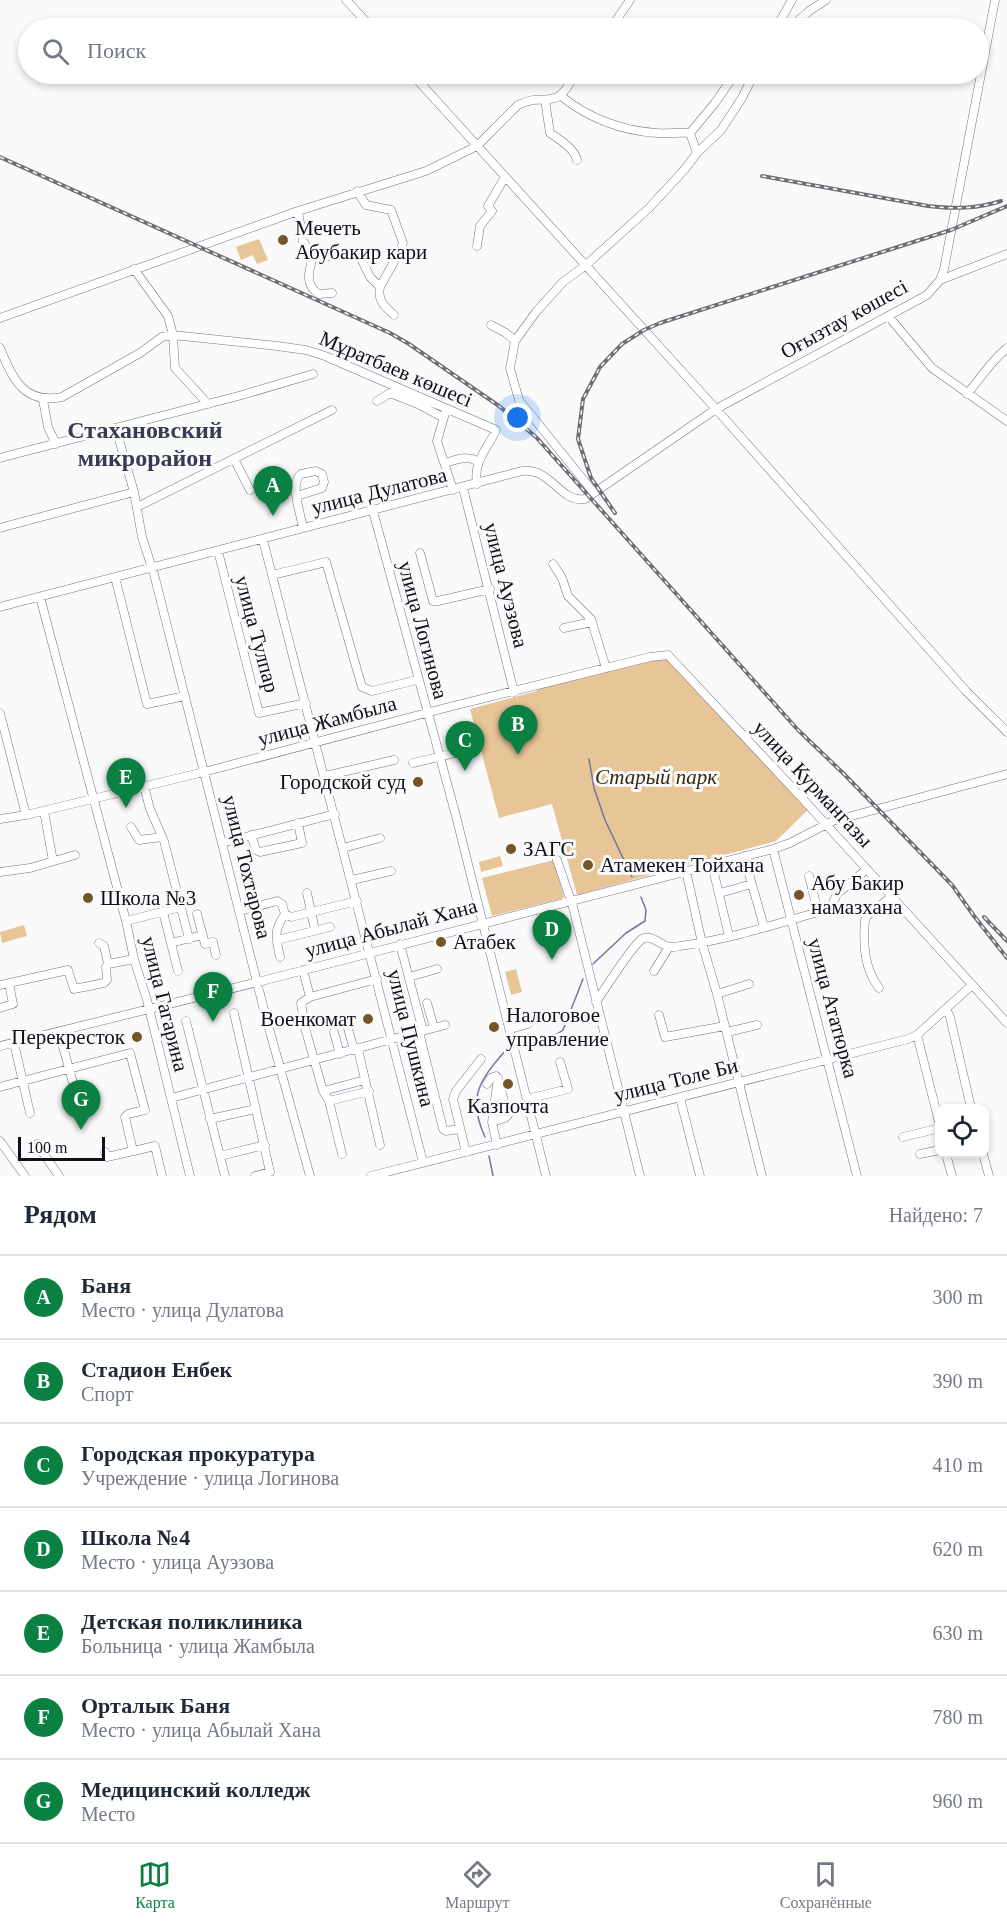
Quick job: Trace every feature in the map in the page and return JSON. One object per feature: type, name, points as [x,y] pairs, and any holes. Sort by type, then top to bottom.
[{"type":"street","points":[[346,0],[363,18]]},
{"type":"street","points":[[618,18],[630,0]]},
{"type":"street","points":[[782,18],[792,0]]},
{"type":"street","points":[[801,18],[826,0]]},
{"type":"street","points":[[989,31],[995,0]]},
{"type":"street","points":[[421,84],[716,409],[972,698],[1007,732]]},
{"type":"street","points":[[0,318],[298,211],[426,171],[477,146],[518,105],[526,101],[561,96],[570,84]]},
{"type":"street","points":[[690,133],[728,84]]},
{"type":"street","points":[[594,493],[519,400],[510,368],[515,341],[536,312],[563,282],[586,265],[649,208],[697,153],[721,130],[749,84]]},
{"type":"street","points":[[940,280],[979,84]]},
{"type":"street","points":[[561,96],[604,122],[616,126],[655,133],[690,133]]},
{"type":"street","points":[[545,100],[550,132],[577,155],[577,160]]},
{"type":"street","points":[[690,133],[697,153]]},
{"type":"street","points":[[477,246],[480,226],[492,211],[488,206],[505,177]]},
{"type":"street","points":[[357,191],[366,205],[392,212],[403,243],[379,293],[381,301],[394,315]]},
{"type":"street","points":[[298,211],[303,241],[313,256],[308,275],[311,288],[319,294],[332,293]]},
{"type":"street","points":[[940,280],[1007,254]]},
{"type":"street","points":[[313,256],[360,256],[370,277],[381,287]]},
{"type":"street","points":[[134,269],[164,310],[174,335],[175,368],[208,404]]},
{"type":"street","name":"Оғызтау көшесі","points":[[585,499],[716,409],[889,317],[927,295],[940,280]]},
{"type":"street","points":[[889,317],[932,368],[1007,422]]},
{"type":"street","points":[[491,325],[515,341]]},
{"type":"street","points":[[0,349],[14,380],[43,400],[62,398],[140,354],[162,337],[174,335]]},
{"type":"street","name":"Мұратбаев көшесі","points":[[174,335],[306,350],[325,356],[444,413],[496,430],[477,461]]},
{"type":"street","points":[[967,394],[987,371],[993,360],[1007,348]]},
{"type":"street","name":"Мұратбаев көшесі","points":[[0,458],[116,429],[313,374]]},
{"type":"street","points":[[376,401],[390,393],[444,413],[437,441],[453,490]]},
{"type":"street","points":[[43,400],[46,421],[56,444]]},
{"type":"street","points":[[116,429],[137,507],[332,410]]},
{"type":"street","points":[[445,463],[465,458],[477,461],[475,474],[477,484]]},
{"type":"street","points":[[234,459],[250,490]]},
{"type":"street","name":"улица Дулатова","points":[[0,607],[522,471],[536,472],[545,476],[567,495],[585,499]]},
{"type":"street","name":"улица Ауэзова","points":[[463,488],[514,692]]},
{"type":"street","points":[[0,528],[134,492]]},
{"type":"street","points":[[297,496],[303,528]]},
{"type":"street","name":"улица Тохтарова","points":[[137,507],[142,537],[310,1176]]},
{"type":"street","name":"улица Логинова","points":[[373,511],[483,923],[546,1176]]},
{"type":"street","name":"улица Пушкина","points":[[263,540],[423,1162]]},
{"type":"street","name":"улица Тулпар","points":[[218,551],[259,713],[306,703]]},
{"type":"street","points":[[420,554],[433,601],[490,589]]},
{"type":"street","points":[[272,575],[326,562],[362,687],[372,691],[417,680]]},
{"type":"street","points":[[553,564],[562,578],[568,596],[592,622],[606,668]]},
{"type":"street","points":[[115,577],[147,704],[185,696]]},
{"type":"street","name":"улица Гагарина","points":[[40,597],[149,1009],[190,1176]]},
{"type":"street","points":[[564,628],[592,622]]},
{"type":"street","name":"улица Жамбыла","points":[[0,819],[44,811],[204,772],[662,655]]},
{"type":"street","name":"улица Курмангазы","points":[[662,655],[672,657],[1007,1023]]},
{"type":"street","points":[[0,714],[26,815]]},
{"type":"street","points":[[413,763],[467,750]]},
{"type":"street","points":[[325,777],[393,760]]},
{"type":"street","name":"улица Абылай Хана","points":[[0,1046],[773,849],[790,843],[826,824],[877,808],[1007,774]]},
{"type":"street","points":[[144,786],[150,809],[162,837],[189,939]]},
{"type":"street","points":[[44,811],[53,861]]},
{"type":"street","points":[[222,843],[335,814]]},
{"type":"street","points":[[251,836],[256,850],[260,852],[302,843],[298,824]]},
{"type":"street","points":[[131,827],[139,840],[162,837]]},
{"type":"street","points":[[344,848],[380,838]]},
{"type":"street","name":"улица Ататюрка","points":[[773,849],[857,1176]]},
{"type":"street","points":[[0,872],[30,868],[75,855]]},
{"type":"street","points":[[744,856],[764,927]]},
{"type":"street","points":[[557,860],[570,901],[640,1176]]},
{"type":"street","points":[[712,865],[729,936]]},
{"type":"street","points":[[596,1002],[640,941],[645,938],[651,938],[669,947],[702,943],[818,912],[829,908],[837,894],[867,869]]},
{"type":"street","points":[[352,880],[391,871]]},
{"type":"street","points":[[686,871],[702,943],[717,993],[762,1176]]},
{"type":"street","points":[[809,876],[818,912]]},
{"type":"street","points":[[720,893],[752,884]]},
{"type":"street","points":[[307,893],[315,930]]},
{"type":"street","points":[[879,988],[871,976],[865,954],[865,920],[892,896]]},
{"type":"street","points":[[240,911],[278,902],[282,903],[285,914],[291,917],[357,901]]},
{"type":"street","points":[[126,921],[181,908]]},
{"type":"street","points":[[163,912],[178,971]]},
{"type":"street","points":[[197,914],[205,944],[213,942],[216,955]]},
{"type":"street","points":[[280,957],[277,940],[278,924],[285,914]]},
{"type":"street","points":[[277,940],[330,927]]},
{"type":"street","points":[[171,943],[202,935]]},
{"type":"street","points":[[0,1008],[13,1004],[14,1000],[4,984],[68,970],[74,989],[106,982],[108,964],[104,946],[99,943]]},
{"type":"street","points":[[400,944],[443,1129],[446,1131],[459,1129]]},
{"type":"street","points":[[654,971],[669,947]]},
{"type":"street","points":[[108,964],[134,959]]},
{"type":"street","points":[[409,977],[437,969]]},
{"type":"street","points":[[303,970],[310,997]]},
{"type":"street","points":[[342,1154],[329,1101],[323,1091],[314,1061],[301,1005],[303,1000],[310,997],[377,980]]},
{"type":"street","points":[[717,993],[749,984]]},
{"type":"street","name":"улица Толе Би","points":[[371,1176],[917,1035],[972,985]]},
{"type":"street","points":[[427,1003],[434,1028]]},
{"type":"street","points":[[946,1009],[950,1017],[970,1104]]},
{"type":"street","points":[[234,1013],[270,1172],[255,1176]]},
{"type":"street","points":[[659,1015],[665,1037],[758,1025]]},
{"type":"street","points":[[345,1018],[369,1091],[380,1145]]},
{"type":"street","points":[[186,1021],[225,1176]]},
{"type":"street","points":[[510,1029],[528,1024]]},
{"type":"street","points":[[171,1098],[445,1025]]},
{"type":"street","points":[[59,1032],[83,1119]]},
{"type":"street","points":[[334,1032],[340,1054]]},
{"type":"street","points":[[917,1035],[935,1110]]},
{"type":"street","points":[[14,1042],[30,1113]]},
{"type":"street","points":[[0,1087],[130,1053],[145,1110],[128,1114],[125,1117],[133,1151]]},
{"type":"street","points":[[466,1152],[453,1099],[480,1059]]},
{"type":"street","points":[[527,1099],[568,1089],[560,1062]]},
{"type":"street","points":[[487,1083],[491,1078],[496,1076],[498,1078]]},
{"type":"street","points":[[497,1145],[492,1122],[498,1078]]},
{"type":"street","points":[[492,1122],[505,1118],[508,1114],[498,1078]]},
{"type":"street","points":[[323,1091],[365,1080]]},
{"type":"street","points":[[329,1101],[369,1091]]},
{"type":"street","points":[[680,1098],[700,1176]]},
{"type":"street","points":[[210,1119],[256,1109]]},
{"type":"street","points":[[903,1137],[935,1128]]},
{"type":"street","points":[[0,1141],[24,1176]]},
{"type":"street","points":[[37,1144],[59,1176]]},
{"type":"street","points":[[220,1156],[265,1145]]},
{"type":"street","points":[[105,1152],[107,1157],[154,1146],[162,1176]]},
{"type":"street","points":[[920,1154],[935,1151]]},
{"type":"street","points":[[947,1158],[952,1176]]},
{"type":"street","points":[[984,1158],[989,1176]]},
{"type":"green space","points":[[259,239],[268,260],[257,264],[253,255],[241,260],[236,247]]},
{"type":"green space","name":"Старый парк","points":[[668,657],[809,809],[776,841],[577,895],[552,804],[499,818],[470,709],[537,691],[536,688]]},
{"type":"green space","points":[[500,856],[503,866],[481,872],[479,862]]},
{"type":"green space","points":[[554,860],[564,898],[492,916],[482,878]]},
{"type":"green space","points":[[24,925],[27,936],[2,943],[0,932]]},
{"type":"green space","points":[[516,969],[522,992],[511,995],[505,972]]},
{"type":"waterway","points":[[589,759],[594,788],[605,820],[632,877]]},
{"type":"waterway","points":[[593,964],[626,933],[645,921],[646,910],[641,897]]},
{"type":"waterway","points":[[520,1045],[557,1034],[563,1030],[583,979]]},
{"type":"waterway","points":[[485,1137],[477,1111],[478,1091],[488,1072],[505,1051]]},
{"type":"waterway","points":[[489,1156],[493,1176]]},
{"type":"railway","points":[[0,157],[390,333],[499,406],[536,437],[798,730],[952,885],[1007,958]]},
{"type":"railway","points":[[762,176],[947,208],[983,206],[1001,201]]},
{"type":"railway","points":[[615,513],[591,478],[578,439],[583,399],[600,367],[622,344],[660,323],[951,230],[1007,206]]},
{"type":"railway","points":[[984,917],[1007,941]]},
{"type":"place","name":"Мечеть Абубакир кари","points":[[283,240]]},
{"type":"place","name":"Баня","points":[[273,516]]},
{"type":"place","name":"Стадион Енбек","points":[[518,755]]},
{"type":"place","name":"Городская прокуратура","points":[[465,771]]},
{"type":"place","name":"Городской суд","points":[[418,782]]},
{"type":"place","name":"Детская поликлиника","points":[[126,808]]},
{"type":"place","name":"ЗАГС","points":[[511,849]]},
{"type":"place","name":"Атамекен Тойхана","points":[[588,865]]},
{"type":"place","name":"Абу Бакир намазхана","points":[[799,895]]},
{"type":"place","name":"Школа №3","points":[[88,898]]},
{"type":"place","name":"Атабек","points":[[441,942]]},
{"type":"place","name":"Школа №4","points":[[552,960]]},
{"type":"place","name":"Военкомат","points":[[368,1019]]},
{"type":"place","name":"Орталык Баня","points":[[213,1022]]},
{"type":"place","name":"Налоговое управление","points":[[494,1027]]},
{"type":"place","name":"Перекресток","points":[[137,1037]]},
{"type":"place","name":"Казпочта","points":[[508,1084]]},
{"type":"place","name":"Медицинский колледж","points":[[81,1130]]},
{"type":"district","name":"Стахановский микрорайон","points":[[145,444]]}]
